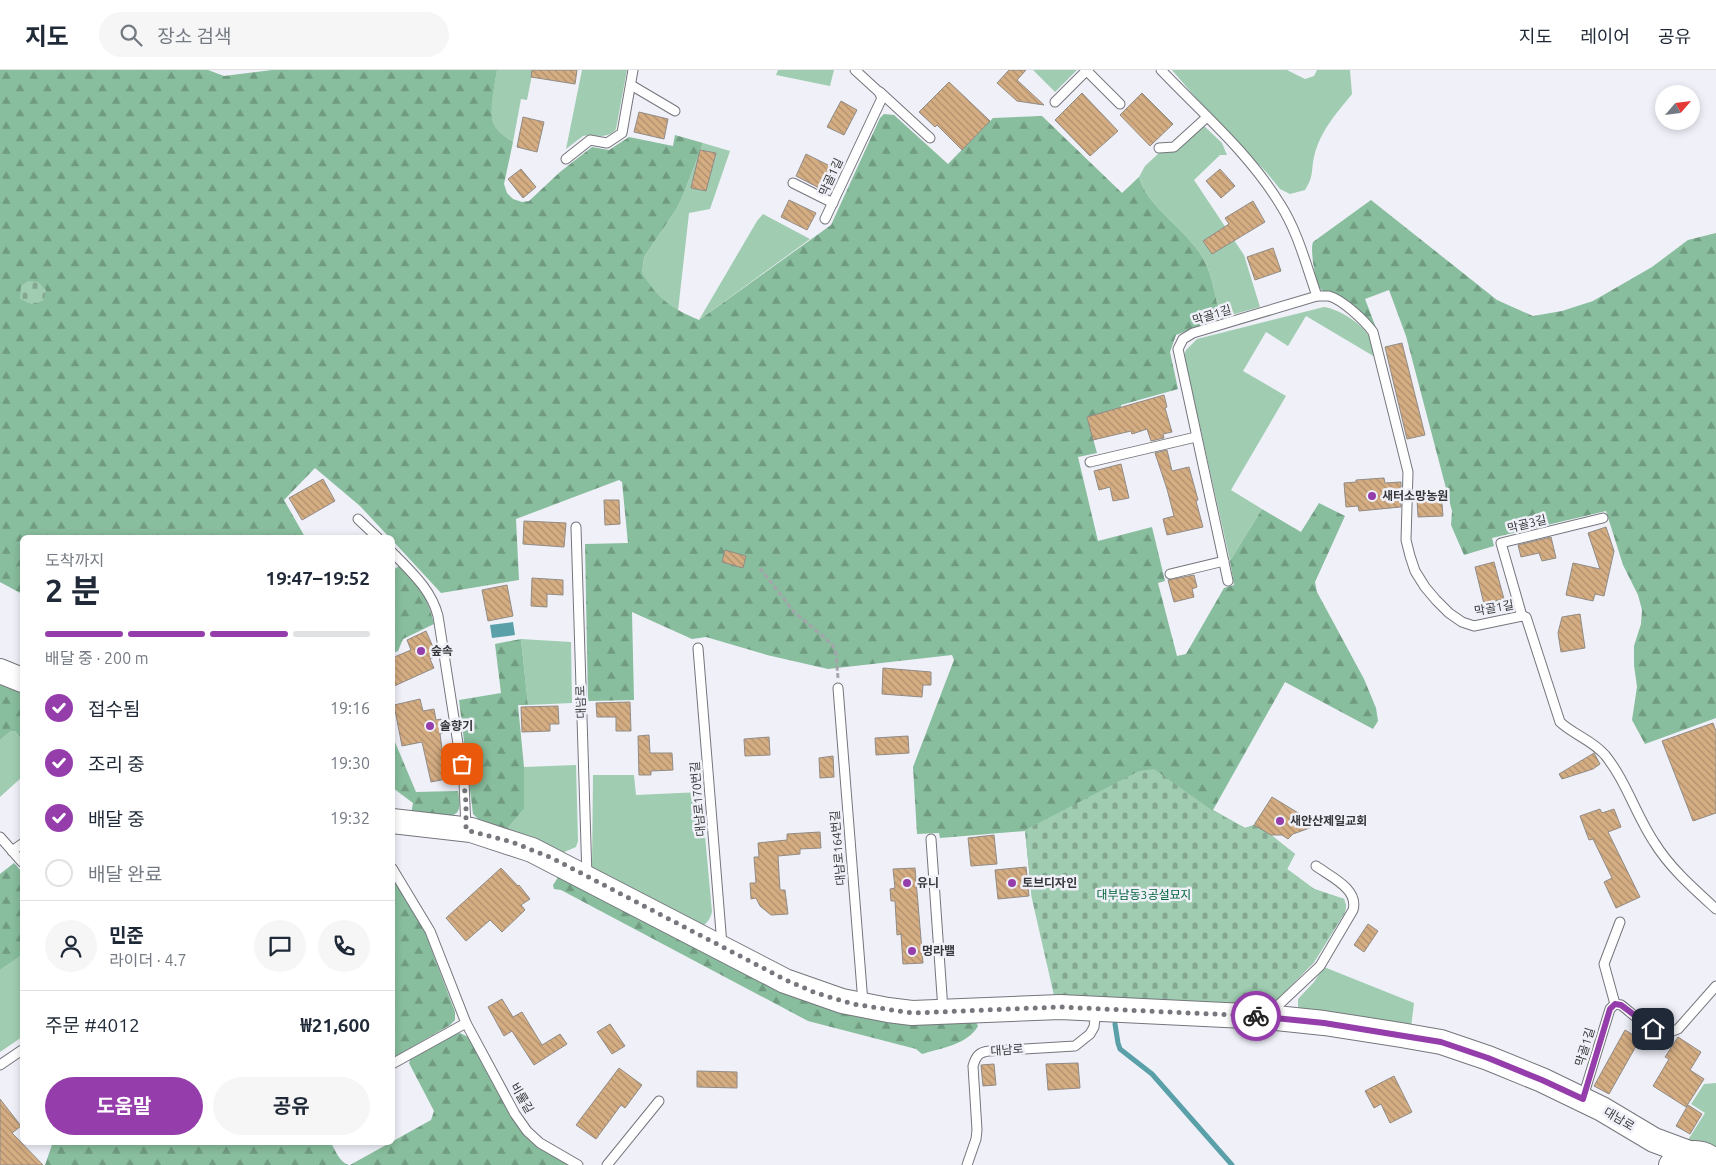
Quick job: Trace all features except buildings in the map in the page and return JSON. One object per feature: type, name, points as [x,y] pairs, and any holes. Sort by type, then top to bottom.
[{"type":"street","points":[[0,671],[20,679]]},
{"type":"street","name":"대남로","points":[[395,822],[466,830],[491,836],[532,850],[786,980],[833,999],[912,1013],[1060,1007],[1266,1017],[1324,1023],[1441,1042],[1496,1061],[1583,1099],[1654,1140],[1680,1159],[1705,1155],[1715,1161]]},
{"type":"street","points":[[1654,1140],[1663,1165]]},
{"type":"lane","points":[[566,159],[590,140],[607,142],[622,133],[633,70]]},
{"type":"lane","points":[[855,70],[930,138]]},
{"type":"lane","points":[[1055,102],[1087,70],[1120,104]]},
{"type":"lane","points":[[1161,70],[1235,146],[1261,176],[1281,205],[1298,240],[1317,296]]},
{"type":"lane","points":[[631,85],[675,112]]},
{"type":"lane","name":"막골1길","points":[[825,219],[882,98],[879,92]]},
{"type":"lane","points":[[1159,148],[1174,147],[1207,117]]},
{"type":"lane","points":[[793,183],[833,203]]},
{"type":"lane","name":"막골1길","points":[[1228,581],[1178,349],[1183,339],[1193,333],[1317,296],[1330,296],[1368,324],[1373,332],[1408,472],[1406,540],[1415,571],[1424,587],[1449,613],[1462,622],[1474,626],[1522,616],[1526,617],[1560,722],[1567,729],[1594,743],[1605,756],[1617,772],[1653,842],[1675,871],[1716,909]]},
{"type":"lane","points":[[1090,462],[1196,437]]},
{"type":"lane","points":[[358,518],[375,535]]},
{"type":"lane","name":"막골3길","points":[[1522,616],[1501,543],[1603,518]]},
{"type":"lane","name":"대남로","points":[[576,527],[587,877]]},
{"type":"lane","points":[[395,555],[424,586],[434,603],[464,782],[466,830]]},
{"type":"lane","points":[[1170,574],[1224,561]]},
{"type":"lane","name":"대남로170번길","points":[[698,648],[722,948]]},
{"type":"lane","name":"대남로164번길","points":[[838,688],[864,1006]]},
{"type":"lane","points":[[0,837],[20,860]]},
{"type":"lane","points":[[931,839],[943,1012]]},
{"type":"lane","points":[[12,851],[20,845]]},
{"type":"lane","points":[[1266,1017],[1320,966],[1353,910],[1354,896],[1348,889],[1316,866]]},
{"type":"lane","name":"비룰길","points":[[395,873],[430,931],[466,1023],[515,1114],[527,1131],[540,1143],[578,1165]]},
{"type":"lane","points":[[1620,922],[1604,964],[1615,1004],[1621,1005],[1653,1029],[1664,1033],[1672,1032],[1678,1029],[1716,986]]},
{"type":"lane","name":"막골1길","points":[[1583,1099],[1610,1009],[1615,1004]]},
{"type":"lane","name":"대남로","points":[[967,1165],[976,1139],[977,1130],[973,1066],[976,1058],[982,1052],[1075,1046],[1084,1041],[1090,1034],[1094,1027],[1096,1010]]},
{"type":"lane","points":[[395,1062],[466,1023]]},
{"type":"lane","points":[[0,1065],[20,1051]]},
{"type":"lane","points":[[608,1165],[659,1101]]},
{"type":"path","points":[[760,568],[794,612],[833,646],[836,654],[838,688]]},
{"type":"green space","points":[[0,70],[208,70],[224,76],[272,70],[497,70],[492,104],[493,122],[504,136],[513,142],[504,184],[507,193],[513,199],[522,202],[529,201],[560,172],[592,147],[609,150],[629,137],[673,146],[675,135],[703,143],[677,208],[644,257],[642,273],[654,290],[666,302],[699,320],[831,225],[880,118],[884,114],[894,115],[948,164],[993,118],[1042,116],[1122,193],[1139,177],[1143,187],[1156,206],[1190,240],[1202,256],[1212,282],[1220,318],[1176,335],[1170,352],[1178,389],[1087,417],[1097,453],[1078,457],[1098,541],[1152,527],[1165,581],[1158,583],[1177,656],[1186,654],[1224,588],[1234,585],[1230,561],[1262,509],[1301,532],[1319,503],[1345,516],[1315,582],[1317,592],[1364,679],[1376,708],[1378,721],[1373,729],[1285,682],[1213,810],[1245,828],[1254,825],[1271,835],[1295,854],[1287,869],[1314,889],[1344,899],[1346,906],[1345,912],[1314,962],[1267,1010],[1032,899],[1025,831],[940,838],[939,833],[917,834],[913,767],[954,660],[952,655],[828,669],[767,655],[706,637],[692,639],[632,612],[634,700],[588,701],[585,544],[628,543],[622,482],[619,480],[516,519],[519,580],[441,593],[395,543],[395,535],[387,535],[360,506],[315,468],[284,500],[304,535],[20,535],[20,593],[0,582]]},
{"type":"green space","points":[[497,70],[533,70],[527,100],[521,99],[513,142],[496,128],[493,122],[492,103]]},
{"type":"green space","points":[[582,70],[627,70],[616,129],[604,136],[583,136],[566,149]]},
{"type":"green space","points":[[778,70],[834,70],[830,86],[776,75]]},
{"type":"green space","points":[[1033,70],[1077,70],[1055,92]]},
{"type":"green space","points":[[1172,70],[1287,70],[1305,79],[1314,76],[1317,70],[1350,70],[1352,94],[1329,123],[1320,139],[1314,157],[1311,177],[1305,190],[1290,194],[1280,189],[1208,112]]},
{"type":"green space","points":[[1203,125],[1222,143],[1227,155],[1220,155],[1194,180],[1244,255],[1260,307],[1220,318],[1212,282],[1202,256],[1190,240],[1156,206],[1143,187],[1139,177],[1145,166],[1159,153],[1175,151]]},
{"type":"green space","points":[[703,143],[730,151],[710,209],[689,213],[678,311],[653,292],[642,273],[644,257],[677,208]]},
{"type":"green space","points":[[1371,200],[1497,300],[1533,316],[1562,311],[1593,301],[1652,267],[1688,240],[1716,233],[1716,718],[1645,744],[1632,720],[1637,687],[1634,646],[1641,624],[1642,610],[1638,595],[1623,565],[1606,511],[1492,538],[1494,546],[1464,555],[1451,525],[1452,511],[1406,336],[1389,290],[1365,299],[1378,333],[1369,321],[1321,289],[1316,277],[1313,242]]},
{"type":"green space","points":[[763,214],[810,239],[699,320],[757,221]]},
{"type":"green space","points":[[28,281],[38,282],[46,290],[44,300],[33,305],[20,299],[21,286]]},
{"type":"green space","points":[[1324,307],[1343,314],[1362,328],[1371,340],[1375,357],[1306,316],[1288,346],[1266,332],[1243,371],[1286,396],[1231,490],[1262,509],[1230,561],[1184,355],[1186,350],[1197,339]]},
{"type":"green space","points":[[399,566],[412,579],[429,606],[434,624],[403,639],[398,651],[395,652],[395,569]]},
{"type":"green space","points":[[521,639],[571,642],[572,703],[528,705]]},
{"type":"green space","points":[[521,639],[528,705],[518,705],[524,767],[524,809],[506,830],[481,822],[473,814],[459,700],[501,693],[495,644]]},
{"type":"green space","points":[[0,680],[20,687],[20,737],[15,731],[11,731],[0,740]]},
{"type":"green space","points":[[11,731],[15,731],[20,737],[20,779],[0,797],[0,740]]},
{"type":"green space","points":[[395,742],[416,792],[458,791],[460,801],[458,811],[455,814],[444,817],[411,814],[413,803],[395,790]]},
{"type":"green space","points":[[576,765],[578,841],[576,847],[562,853],[506,830],[524,809],[524,767]]},
{"type":"green space","name":"대부남동3공설묘지","points":[[1154,769],[1213,811],[1245,828],[1254,825],[1271,835],[1295,854],[1287,869],[1314,889],[1344,899],[1345,912],[1314,962],[1267,1010],[1055,1000],[1032,899],[1025,830],[1139,771]]},
{"type":"green space","points":[[593,775],[634,775],[636,795],[701,792],[712,912],[702,927],[592,868]]},
{"type":"green space","points":[[14,863],[20,870],[20,956],[0,970],[0,874]]},
{"type":"green space","points":[[559,876],[783,988],[976,1022],[978,1026],[967,1038],[960,1042],[922,1054],[916,1049],[808,1021],[561,890],[554,889],[553,885]]},
{"type":"green space","points":[[395,882],[425,932],[455,1012],[455,1020],[450,1025],[395,1057]]},
{"type":"green space","points":[[20,956],[20,1038],[0,1052],[0,970]]},
{"type":"green space","points":[[1324,967],[1414,1003],[1411,1027],[1301,1010],[1298,1007],[1298,999],[1314,982]]},
{"type":"green space","points":[[460,1033],[468,1037],[510,1115],[524,1134],[569,1165],[350,1165],[386,1145],[395,1145],[395,1140],[431,1120],[434,1111],[409,1063],[410,1060]]},
{"type":"green space","points":[[1716,1083],[1716,1151],[1688,1140],[1705,1113],[1691,1104],[1704,1084]]},
{"type":"green space","points":[[52,1145],[332,1145],[340,1159],[349,1165],[45,1165]]},
{"type":"water","points":[[513,622],[515,635],[492,638],[490,625]]},
{"type":"waterway","points":[[1115,1024],[1120,1049],[1152,1074],[1232,1165]]},
{"type":"way so far","points":[[462,764],[466,803],[466,830],[512,842],[552,858],[786,980],[816,993],[842,1001],[912,1013],[1060,1007],[1256,1016]]},
{"type":"place","name":"새터소망농원","points":[[1372,496]]},
{"type":"place","name":"숲속","points":[[421,651]]},
{"type":"place","name":"솔향기","points":[[430,726]]},
{"type":"place","name":"새안산제일교회","points":[[1280,821]]},
{"type":"place","name":"유니","points":[[907,883]]},
{"type":"place","name":"토브디자인","points":[[1012,883]]},
{"type":"place","name":"멍라밸","points":[[912,951]]},
{"type":"route","points":[[1256,1016],[1324,1023],[1441,1042],[1488,1058],[1583,1099],[1610,1009],[1615,1004],[1621,1005],[1653,1029]]}]
